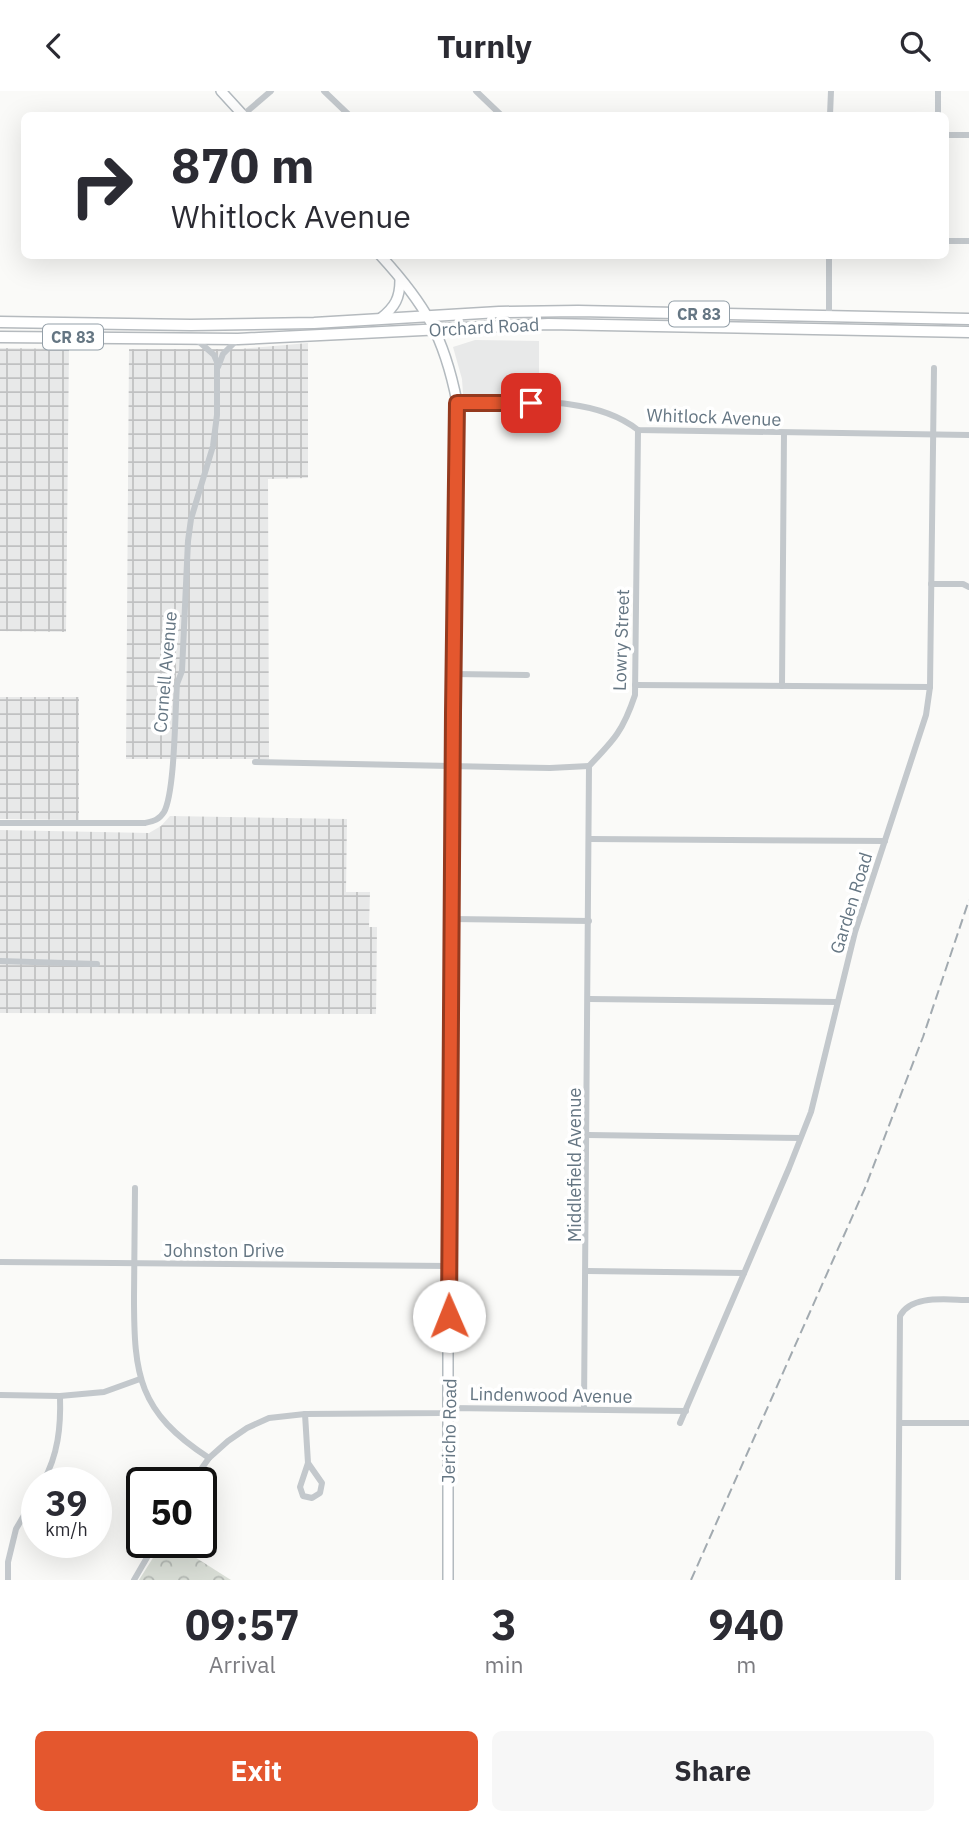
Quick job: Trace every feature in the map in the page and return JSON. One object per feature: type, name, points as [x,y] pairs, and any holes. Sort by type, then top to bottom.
[{"type":"main road","points":[[221,91],[240,112]]},
{"type":"main road","name":"Jericho Road","points":[[383,259],[429,316],[450,369],[457,403],[448,1266],[448,1580]]},
{"type":"main road","points":[[381,318],[398,300],[400,280]]},
{"type":"main road","name":"Orchard Road","points":[[0,322],[191,325],[314,323],[578,311],[969,319]]},
{"type":"main road","name":"Orchard Road","points":[[0,337],[238,339],[548,324],[969,332]]},
{"type":"street","points":[[246,112],[271,91]]},
{"type":"street","points":[[324,91],[346,112]]},
{"type":"street","points":[[476,91],[498,112]]},
{"type":"street","points":[[830,112],[831,91]]},
{"type":"street","points":[[938,91],[938,112]]},
{"type":"street","points":[[949,135],[969,135]]},
{"type":"street","points":[[949,241],[969,241]]},
{"type":"street","points":[[829,317],[830,259]]},
{"type":"street","points":[[195,339],[214,355],[218,369]]},
{"type":"street","points":[[218,369],[223,354],[238,339]]},
{"type":"street","name":"Garden Road","points":[[680,1423],[811,1112],[855,932],[926,715],[930,687],[933,368]]},
{"type":"street","name":"Cornell Avenue","points":[[0,823],[145,823],[157,821],[164,812],[170,792],[177,684],[183,671],[191,519],[213,446],[218,369]]},
{"type":"street","name":"Whitlock Avenue","points":[[457,403],[581,406],[626,420],[638,430],[969,435]]},
{"type":"street","name":"Lowry Street","points":[[589,766],[617,737],[629,714],[635,685],[638,430]]},
{"type":"street","points":[[782,686],[785,433]]},
{"type":"street","points":[[931,584],[967,584]]},
{"type":"street","points":[[453,674],[527,675]]},
{"type":"street","points":[[635,685],[930,687]]},
{"type":"street","points":[[255,762],[550,768],[589,766],[589,921],[452,919]]},
{"type":"street","points":[[590,839],[885,841]]},
{"type":"street","name":"Middlefield Avenue","points":[[584,1409],[589,921]]},
{"type":"street","points":[[0,961],[97,964]]},
{"type":"street","points":[[589,999],[837,1002]]},
{"type":"street","points":[[588,1135],[800,1138]]},
{"type":"street","points":[[135,1188],[134,1349],[140,1379],[145,1393],[166,1423],[191,1447],[209,1458]]},
{"type":"street","name":"Johnston Drive","points":[[0,1262],[448,1266]]},
{"type":"street","points":[[587,1271],[744,1273]]},
{"type":"street","points":[[898,1580],[900,1316],[906,1306],[925,1301],[969,1300]]},
{"type":"street","points":[[0,1395],[60,1396],[104,1392],[140,1379]]},
{"type":"street","points":[[52,1467],[61,1426],[60,1396]]},
{"type":"street","name":"Lindenwood Avenue","points":[[203,1467],[209,1458],[247,1428],[269,1418],[305,1414],[441,1413],[449,1408],[686,1411]]},
{"type":"street","points":[[305,1414],[309,1463],[321,1483],[320,1493],[312,1497],[303,1496],[300,1492],[309,1463]]},
{"type":"street","points":[[900,1423],[969,1423]]},
{"type":"street","points":[[8,1580],[8,1562],[16,1529],[21,1520]]},
{"type":"street","points":[[134,1580],[147,1558]]},
{"type":"shaded area","points":[[475,340],[539,341],[539,410],[464,409],[462,379],[453,347]]},
{"type":"shaded area","points":[[308,343],[308,478],[268,479],[269,759],[126,759],[129,349],[240,349]]},
{"type":"shaded area","points":[[0,348],[69,349],[66,632],[0,631]]},
{"type":"shaded area","points":[[0,697],[79,697],[79,820],[0,819]]},
{"type":"shaded area","points":[[170,816],[347,819],[346,892],[370,892],[369,927],[377,927],[376,1014],[0,1013],[0,830],[149,833],[161,826]]},
{"type":"green space","points":[[153,1558],[196,1558],[231,1580],[139,1580]]},
{"type":"railway","points":[[691,1580],[865,1188],[923,1037],[969,900]]},
{"type":"route","points":[[449,1316],[457,403],[531,403]]}]
